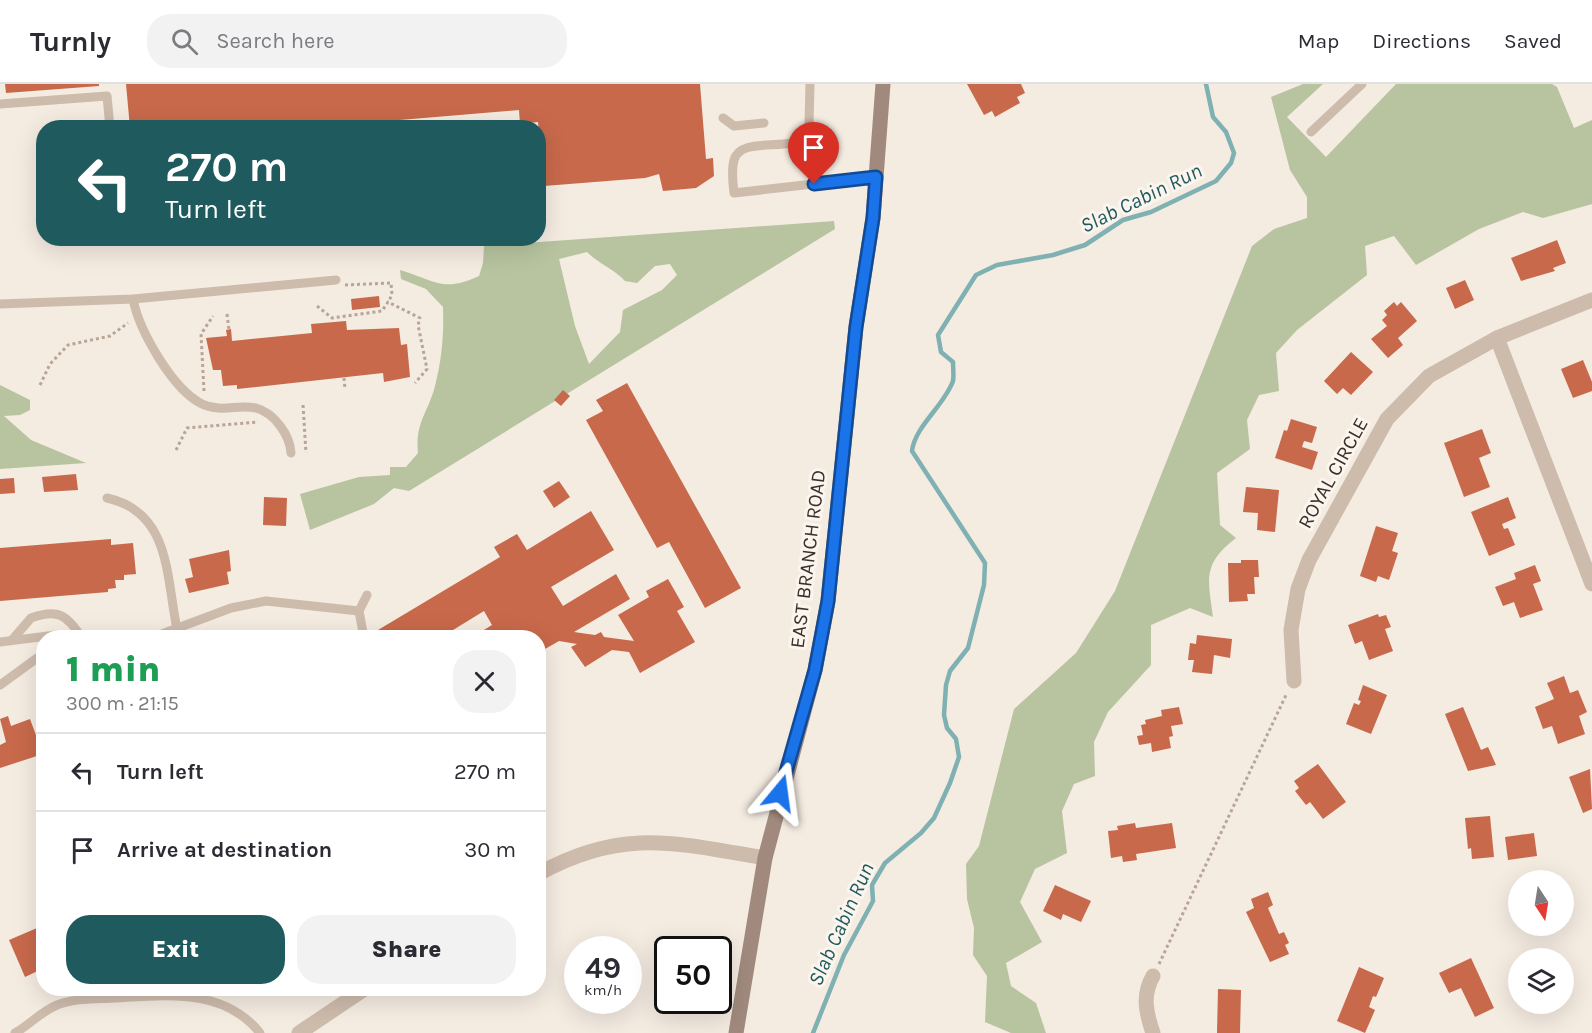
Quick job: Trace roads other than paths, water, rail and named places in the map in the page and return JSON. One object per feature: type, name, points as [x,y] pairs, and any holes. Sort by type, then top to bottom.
[{"type":"main road","name":"EAST BRANCH ROAD","points":[[736,1033],[765,858],[815,670],[828,601],[856,327],[873,218],[883,84]]},
{"type":"street","name":"ROYAL CIRCLE","points":[[1294,681],[1291,630],[1298,589],[1309,560],[1387,419],[1406,396],[1429,376],[1497,338],[1592,300]]},
{"type":"street","points":[[1497,338],[1592,584]]},
{"type":"street","points":[[546,870],[580,855],[612,845],[645,841],[667,841],[765,858]]},
{"type":"street","points":[[1153,975],[1145,994],[1146,1014],[1154,1033]]},
{"type":"street","points":[[299,1033],[354,996]]},
{"type":"lane","points":[[810,84],[809,124],[806,136],[795,142],[750,147],[739,152],[733,168],[734,193],[876,177]]},
{"type":"lane","points":[[1311,132],[1362,84]]},
{"type":"lane","points":[[0,104],[107,96],[109,120]]},
{"type":"lane","points":[[723,118],[734,126],[764,123]]},
{"type":"lane","points":[[0,304],[132,298],[336,280]]},
{"type":"lane","points":[[132,298],[140,323],[173,378],[185,393],[201,403],[218,409],[256,408],[277,423],[289,440],[291,453]]},
{"type":"lane","points":[[106,498],[132,507],[159,536],[177,629]]},
{"type":"lane","points":[[363,630],[359,611],[367,595]]},
{"type":"lane","points":[[174,630],[231,609],[266,601],[359,611]]},
{"type":"lane","points":[[12,640],[31,618],[55,614],[71,620],[77,630]]},
{"type":"lane","points":[[0,642],[36,638]]},
{"type":"lane","points":[[0,685],[36,658]]},
{"type":"lane","points":[[15,1033],[47,1011],[70,1002],[149,996]]},
{"type":"lane","points":[[187,996],[205,999],[244,1015],[260,1033]]},
{"type":"waterway","name":"Slab Cabin Run","points":[[813,1033],[844,955],[873,901],[872,885],[885,863],[921,833],[934,818],[959,757],[956,739],[947,728],[944,715],[946,685],[950,671],[968,648],[984,585],[985,563],[912,451],[918,433],[953,381],[953,362],[941,352],[938,335],[976,275],[997,265],[1053,255],[1085,245],[1123,220],[1151,212],[1216,181],[1231,163],[1234,153],[1226,132],[1213,117],[1206,84]]}]
